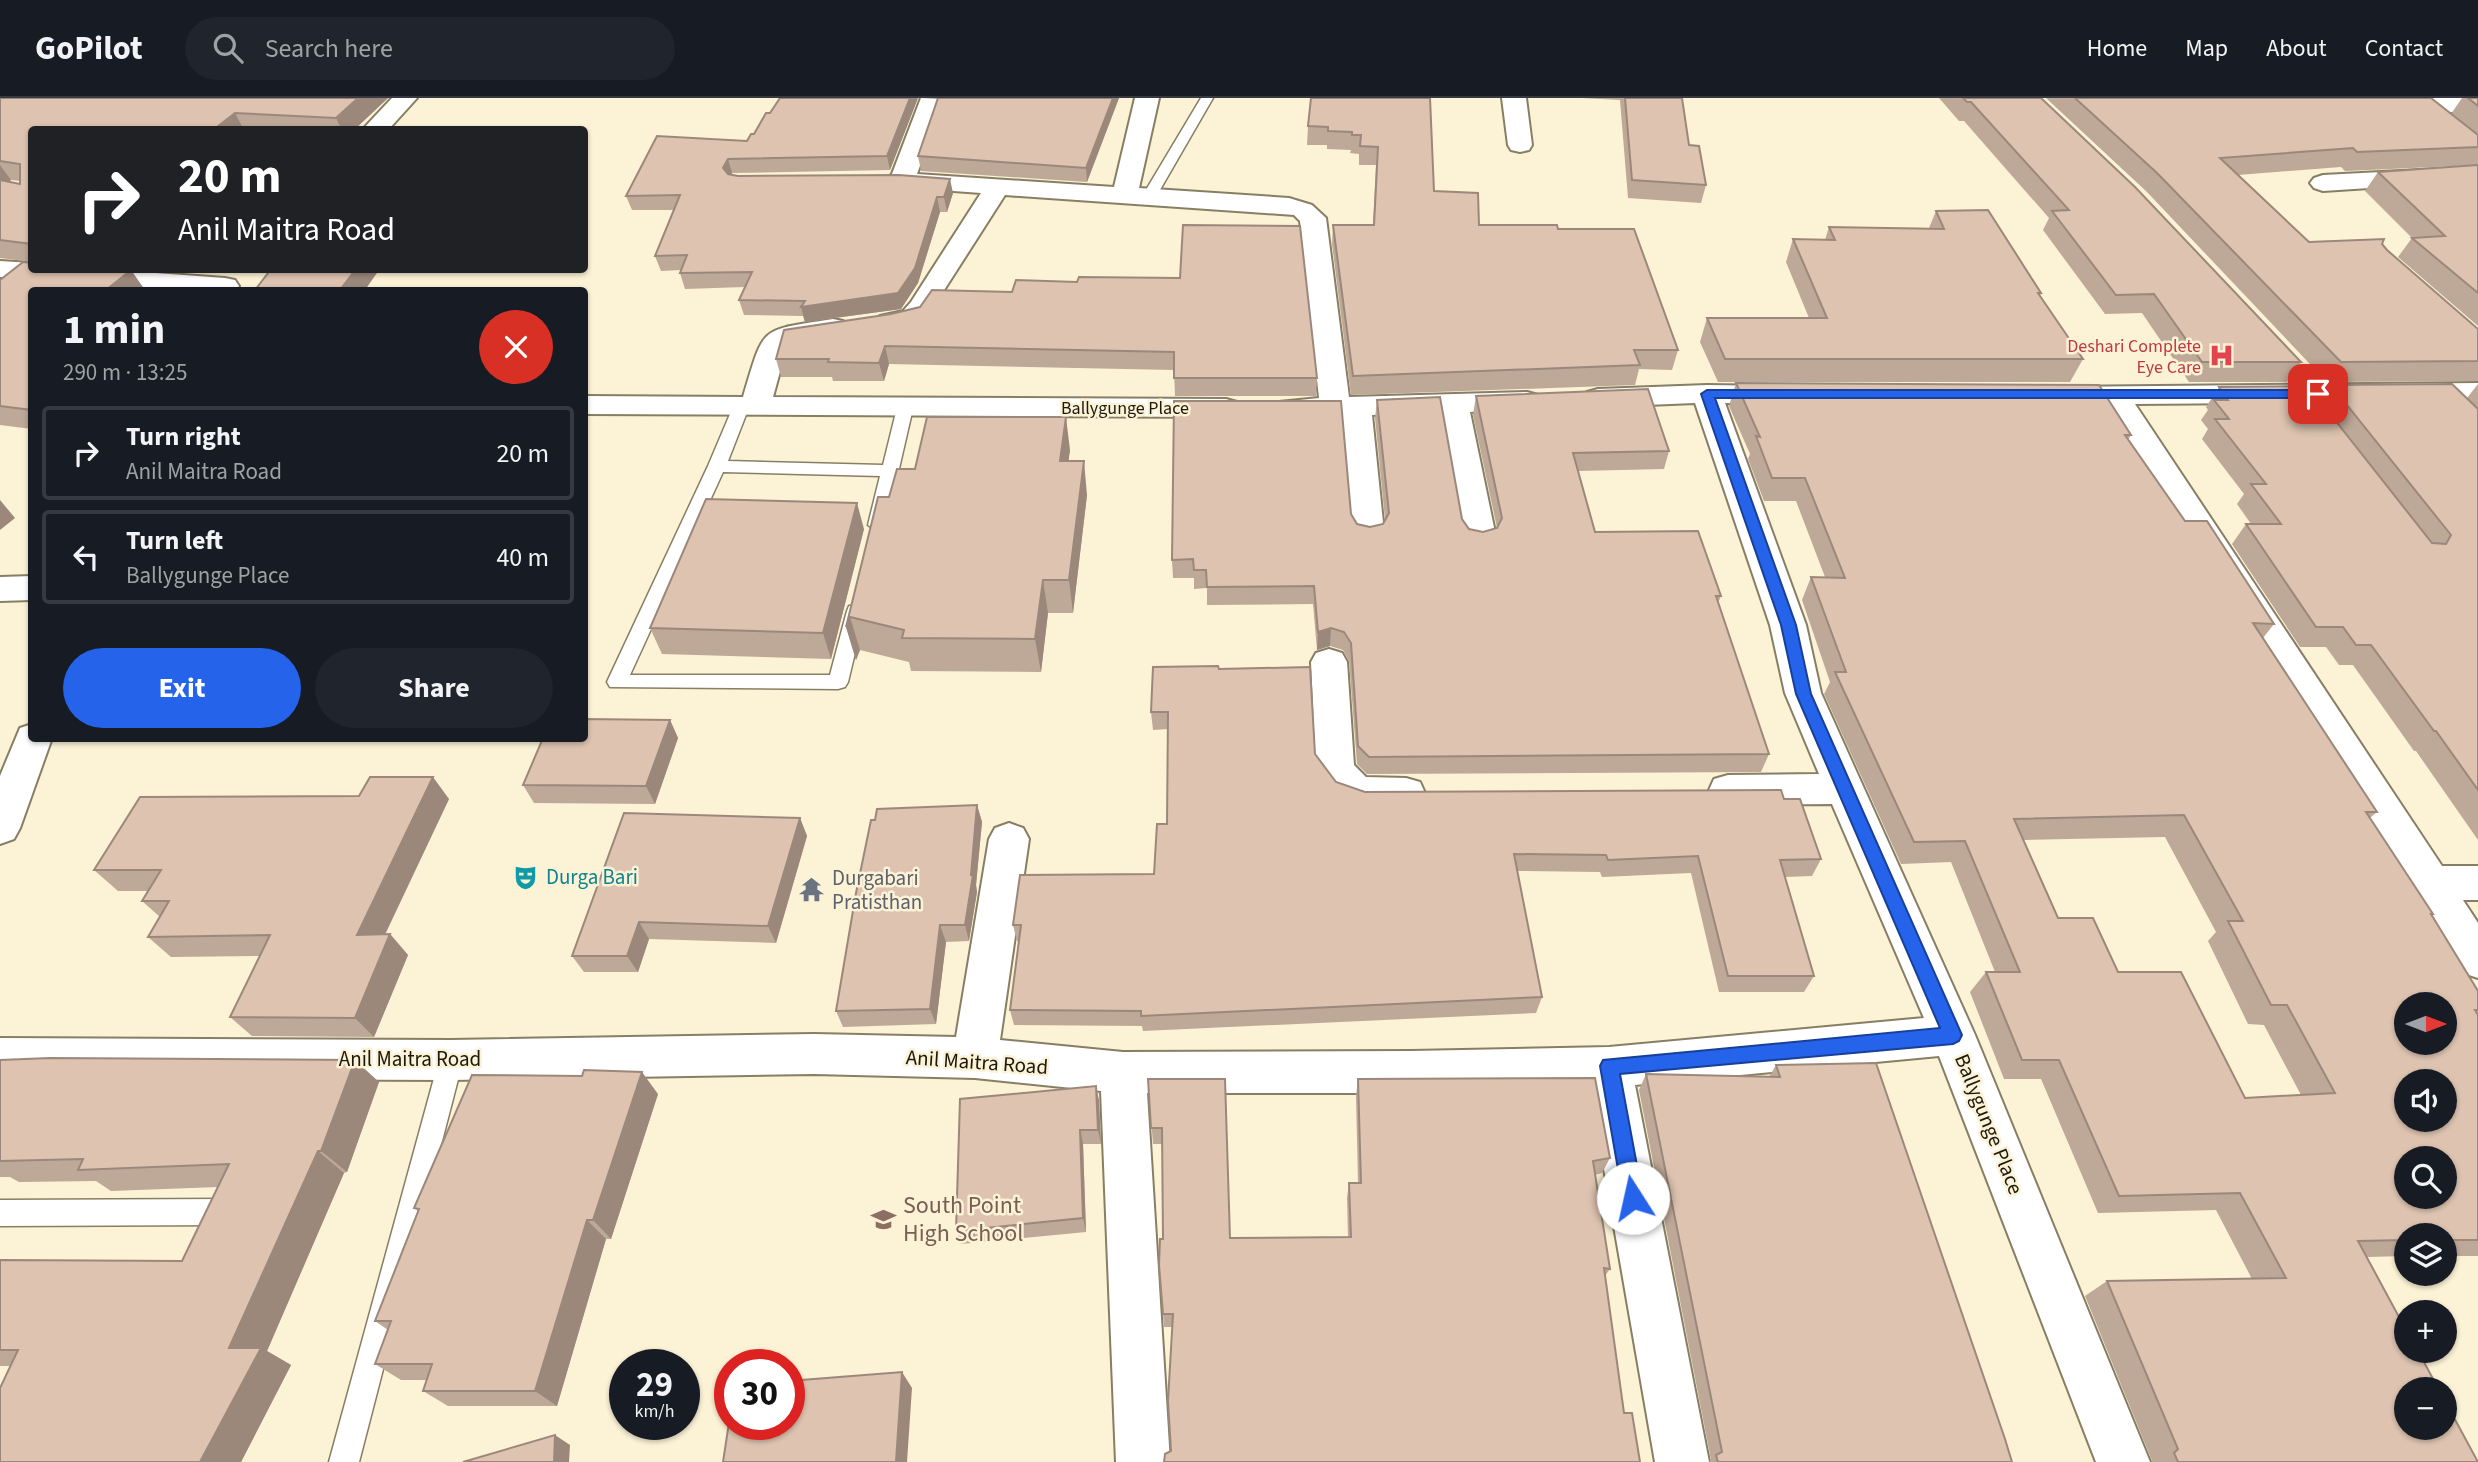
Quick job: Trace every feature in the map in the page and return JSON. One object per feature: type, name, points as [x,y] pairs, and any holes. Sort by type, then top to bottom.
[{"type":"street","points":[[378,126],[405,98]]},
{"type":"street","points":[[1137,195],[1147,98]]},
{"type":"street","points":[[1514,98],[1520,145]]},
{"type":"street","points":[[902,180],[932,99]]},
{"type":"street","points":[[2467,141],[2423,107],[2433,104],[2478,105]]},
{"type":"street","points":[[2323,183],[2478,174]]},
{"type":"street","points":[[876,180],[1137,195],[1289,206],[1303,210],[1313,218],[1368,532]]},
{"type":"street","points":[[748,407],[774,343],[784,335],[913,317],[998,186]]},
{"type":"street","points":[[0,269],[28,271]]},
{"type":"street","points":[[70,273],[229,282]]},
{"type":"street","points":[[2290,365],[2307,398]]},
{"type":"street","name":"Ballygunge Place","points":[[588,405],[1259,408],[1707,394],[1814,395]]},
{"type":"street","name":"Ballygunge Place","points":[[1707,394],[1788,625],[1803,694],[1953,1035],[2123,1462]]},
{"type":"street","points":[[2019,396],[2456,397]]},
{"type":"street","points":[[2115,396],[2431,883],[2478,960]]},
{"type":"street","points":[[1453,404],[1479,537]]},
{"type":"street","points":[[0,589],[28,588]]},
{"type":"street","points":[[1329,663],[1333,760],[1342,779],[1350,787],[1364,792],[1434,793]]},
{"type":"street","points":[[0,828],[32,742]]},
{"type":"street","points":[[1695,791],[1847,789]]},
{"type":"street","points":[[975,1058],[1009,839]]},
{"type":"street","points":[[2431,883],[2478,883]]},
{"type":"street","name":"Anil Maitra Road","points":[[0,1058],[451,1060],[814,1054],[975,1058],[1123,1073],[1410,1072],[1609,1066],[1953,1035]]},
{"type":"street","points":[[1609,1066],[1682,1462]]},
{"type":"street","points":[[1123,1073],[1143,1462]]},
{"type":"lane","points":[[1137,195],[1208,98]]},
{"type":"lane","points":[[748,407],[717,466],[617,682],[838,682],[861,590]]},
{"type":"lane","points":[[874,537],[905,408]]},
{"type":"lane","points":[[717,466],[890,471]]},
{"type":"lane","points":[[344,1462],[451,1060]]},
{"type":"lane","points":[[0,1213],[227,1212]]},
{"type":"building","points":[[0,98],[358,98],[336,118],[235,113],[218,126],[28,126],[28,244],[0,240],[0,180],[20,184],[20,164],[0,161]]},
{"type":"building","points":[[780,98],[910,98],[887,156],[728,159],[723,168],[728,174],[738,176],[899,175],[950,179],[944,197],[937,197],[915,268],[898,293],[801,307],[805,301],[739,300],[752,272],[680,273],[687,255],[655,256],[680,195],[626,196],[657,136],[747,141]]},
{"type":"building","points":[[938,98],[1113,98],[1086,168],[918,156]]},
{"type":"building","points":[[1311,98],[1430,98],[1434,191],[1478,193],[1479,225],[1634,229],[1678,350],[1634,350],[1640,365],[1353,376],[1333,225],[1374,225],[1378,147],[1360,146],[1361,135],[1352,135],[1352,132],[1328,131],[1328,127],[1308,126]]},
{"type":"building","points":[[1625,98],[1682,98],[1689,145],[1699,146],[1706,185],[1632,180]]},
{"type":"building","points":[[1963,98],[2041,98],[2135,187],[2301,362],[2202,362],[2154,294],[2116,295],[2052,211],[2069,210],[1971,102]]},
{"type":"building","points":[[2075,98],[2431,98],[2478,135],[2478,147],[2357,152],[2353,148],[2220,158],[2309,242],[2384,239],[2382,244],[2387,250],[2478,329],[2478,361],[2341,362],[2157,173]]},
{"type":"building","points":[[2468,98],[2478,98],[2478,106]]},
{"type":"building","points":[[2478,165],[2478,293],[2412,238],[2445,236],[2378,172]]},
{"type":"building","points":[[1988,210],[2041,293],[2038,293],[2083,359],[1725,359],[1707,318],[1827,318],[1793,239],[1835,240],[1829,227],[1944,229],[1936,211]]},
{"type":"building","points":[[1183,225],[1300,226],[1317,378],[1174,378],[1174,352],[885,346],[879,363],[776,359],[784,330],[920,307],[932,290],[1012,292],[1016,280],[1077,282],[1079,277],[1180,278]]},
{"type":"building","points":[[23,262],[28,263],[28,273],[127,273],[110,287],[28,287],[28,410],[0,406],[0,280]]},
{"type":"building","points":[[268,273],[353,273],[342,287],[257,287]]},
{"type":"building","points":[[1736,383],[2099,385],[2131,435],[2125,435],[2185,521],[2207,521],[2274,624],[2253,623],[2377,812],[2366,812],[2433,914],[2478,991],[2478,1010],[2475,1010],[2478,1015],[2478,1240],[2457,1240],[2457,1223],[2394,1223],[2394,1240],[2358,1241],[2394,1308],[2394,1363],[2424,1363],[2432,1377],[2394,1377],[2394,1440],[2457,1440],[2457,1423],[2478,1462],[2178,1462],[2174,1453],[2178,1449],[2107,1281],[2286,1278],[2240,1193],[2119,1196],[2059,1060],[2022,1060],[1986,972],[2020,972],[1965,841],[1914,842],[1835,672],[1846,672],[1811,577],[1845,578],[1805,478],[1772,478],[1756,436],[1760,437]],"holes":[[[2184,815],[2243,921],[2228,921],[2271,1005],[2287,1005],[2335,1093],[2245,1098],[2181,972],[2118,972],[2093,918],[2058,918],[2014,819]]]},
{"type":"building","points":[[2452,384],[2478,409],[2478,790],[2371,645],[2356,645],[2343,627],[2316,627],[2246,524],[2281,524],[2251,484],[2266,484],[2215,419],[2229,419],[2214,400],[2228,400],[2219,387],[2308,386],[2432,543],[2446,544],[2451,535],[2331,385]]},
{"type":"building","points":[[1648,389],[1669,451],[1573,453],[1595,532],[1698,531],[1721,596],[1716,596],[1769,754],[1369,757],[1358,746],[1351,643],[1344,632],[1331,628],[1318,632],[1314,586],[1207,587],[1206,570],[1194,570],[1193,559],[1172,560],[1174,401],[1341,401],[1351,514],[1357,524],[1370,527],[1383,524],[1389,513],[1377,400],[1440,397],[1462,519],[1469,529],[1483,532],[1497,528],[1502,518],[1476,396]]},
{"type":"building","points":[[927,417],[1066,417],[1060,461],[1084,461],[1069,580],[1043,580],[1035,639],[902,638],[904,630],[850,617],[846,627],[878,497],[889,497],[897,469],[915,469]]},
{"type":"building","points":[[706,499],[857,503],[823,633],[650,628]]},
{"type":"building","points":[[1218,666],[1219,669],[1310,667],[1315,754],[1336,782],[1365,792],[1781,790],[1784,799],[1800,799],[1821,859],[1780,860],[1814,976],[1728,976],[1698,856],[1608,860],[1606,855],[1514,854],[1542,997],[1141,1016],[1141,1011],[1010,1010],[1021,925],[1013,925],[1020,875],[1154,874],[1157,824],[1167,824],[1168,712],[1151,712],[1153,667]]},
{"type":"building","points":[[588,719],[670,720],[646,786],[523,785],[541,742],[588,742]]},
{"type":"building","points":[[370,777],[433,777],[357,935],[390,934],[355,1018],[230,1017],[270,935],[148,937],[169,901],[142,901],[161,870],[94,870],[140,797],[359,796]]},
{"type":"building","points":[[977,805],[973,875],[965,925],[940,925],[930,1009],[836,1011],[856,893],[871,820],[875,820],[877,809]]},
{"type":"building","points":[[624,813],[800,818],[768,926],[639,922],[627,956],[572,956]]},
{"type":"building","points":[[0,1060],[355,1060],[321,1151],[318,1151],[229,1348],[261,1348],[200,1462],[0,1462],[0,1388],[18,1350],[0,1350],[0,1260],[182,1261],[229,1164],[78,1170],[83,1159],[0,1161]]},
{"type":"building","points":[[1876,1063],[2012,1462],[1718,1462],[1716,1455],[1722,1452],[1646,1074],[1780,1077],[1776,1065]]},
{"type":"building","points":[[584,1070],[642,1072],[593,1220],[587,1220],[535,1391],[423,1391],[432,1364],[375,1364],[391,1321],[375,1321],[419,1209],[414,1208],[472,1075],[582,1076]]},
{"type":"building","points":[[1595,1078],[1610,1158],[1593,1161],[1610,1269],[1604,1268],[1624,1413],[1632,1413],[1640,1462],[1164,1462],[1165,1454],[1171,1451],[1168,1401],[1173,1314],[1163,1314],[1159,1265],[1160,1239],[1163,1239],[1162,1128],[1151,1128],[1148,1079],[1225,1079],[1230,1238],[1351,1237],[1349,1183],[1361,1183],[1358,1079]]},
{"type":"building","points":[[1096,1086],[1098,1130],[1080,1130],[1083,1218],[956,1231],[960,1099]]},
{"type":"building","points":[[902,1372],[896,1462],[723,1462],[726,1440],[805,1440],[805,1380]]},
{"type":"building","points":[[555,1435],[554,1462],[463,1462]]},
{"type":"place","name":"Deshari Complete Eye Care","points":[[2221,356]]},
{"type":"place","name":"Durga Bari","points":[[526,877]]},
{"type":"place","name":"Durgabari Pratisthan","points":[[812,890]]},
{"type":"place","name":"South Point High School","points":[[883,1219]]},
{"type":"route","points":[[1633,1198],[1609,1066],[1953,1035],[1803,694],[1788,625],[1707,394],[2318,394]]}]
